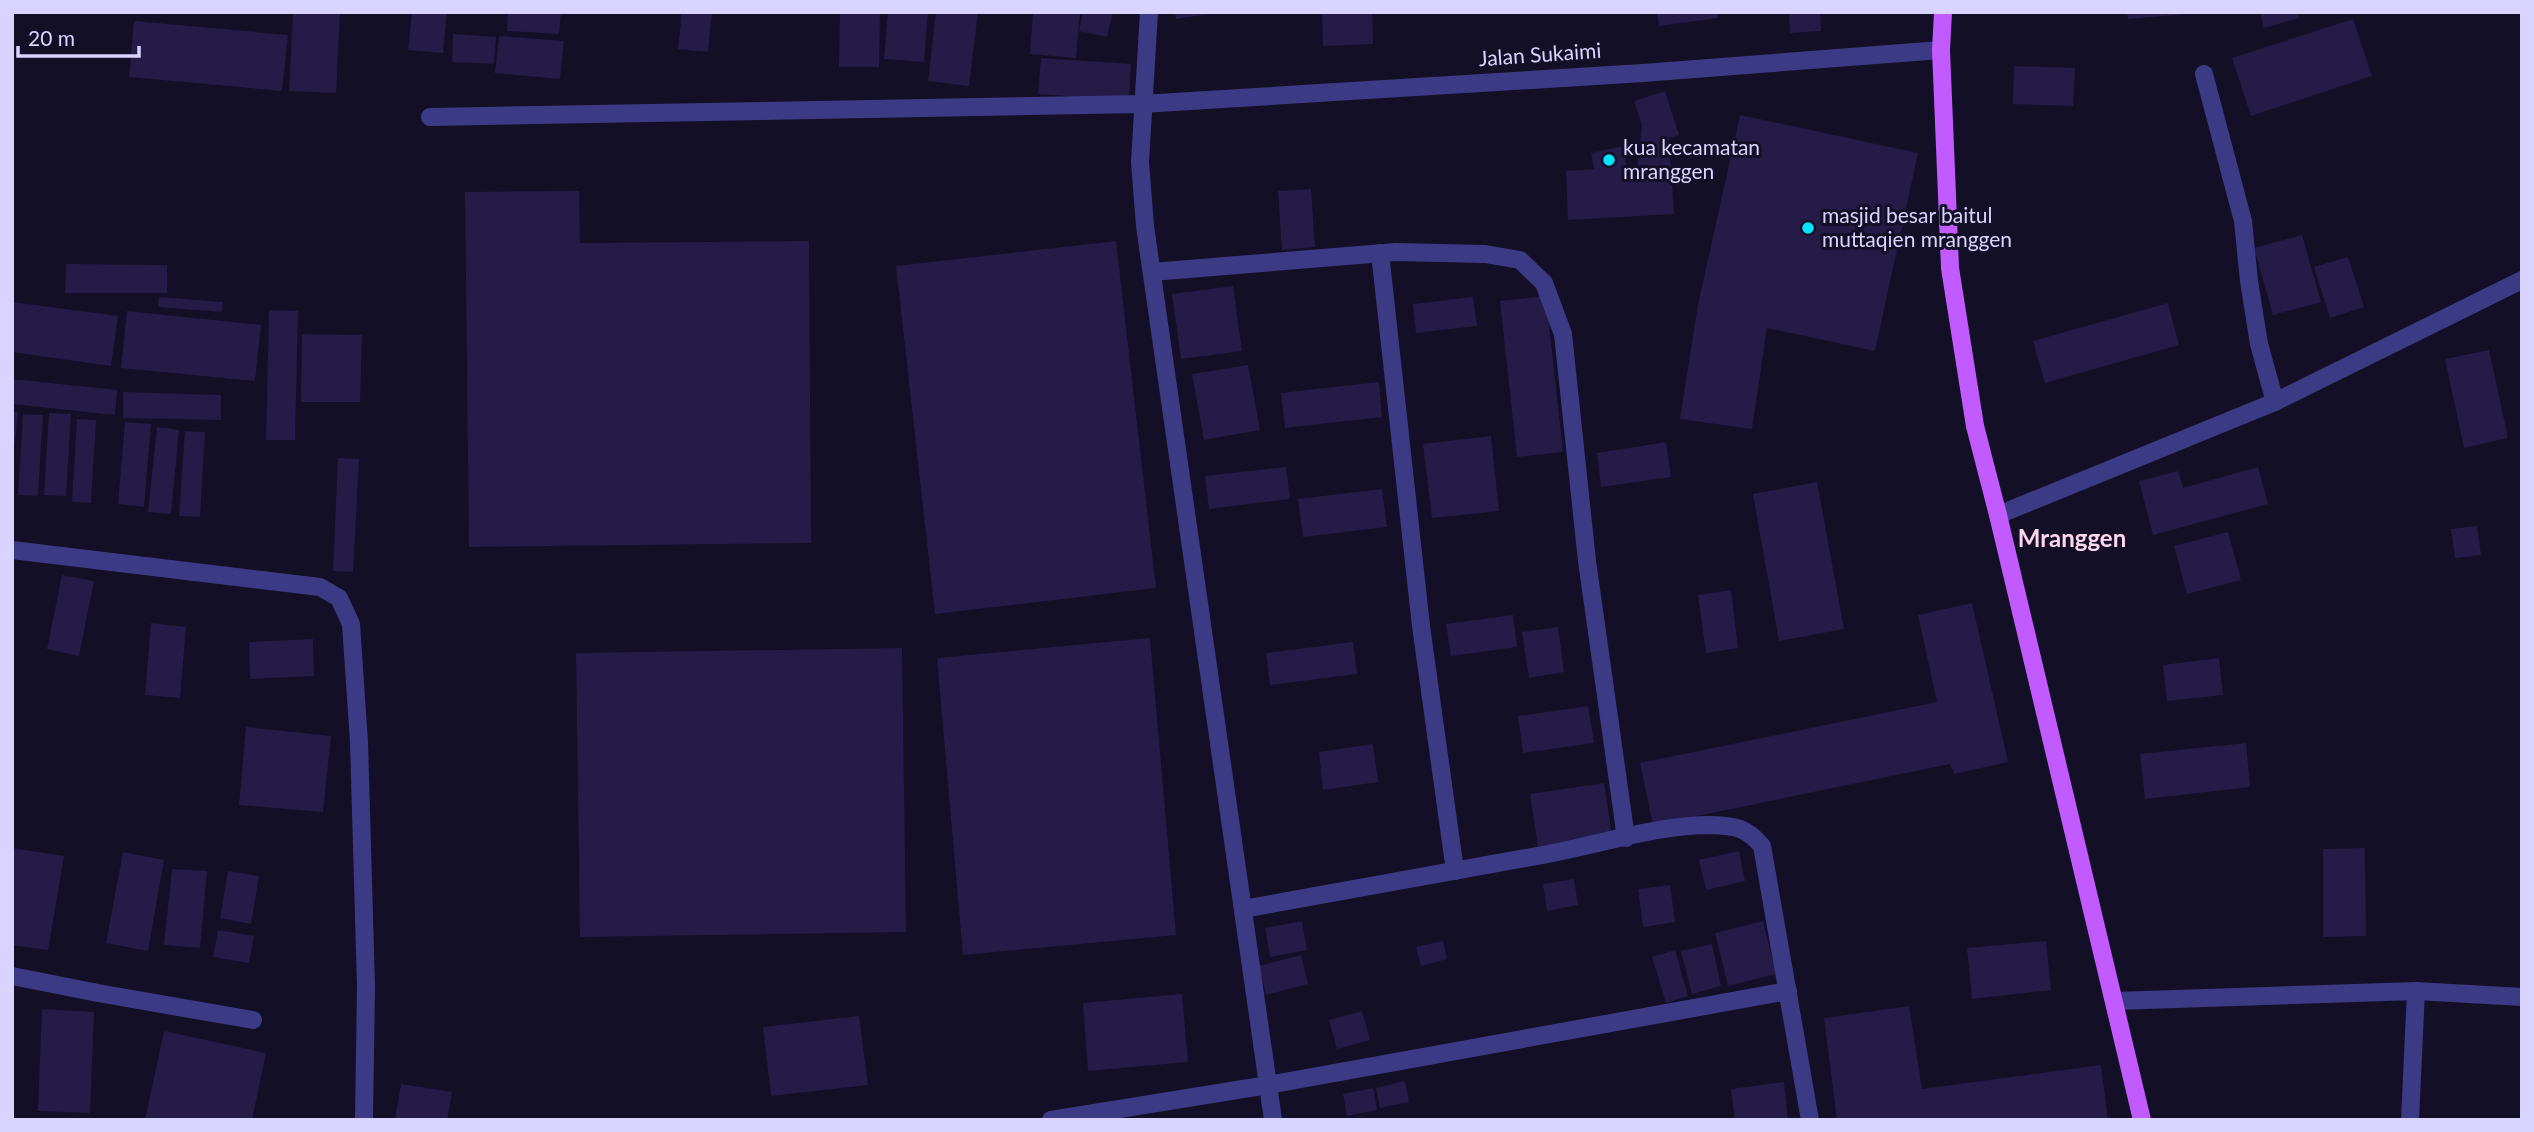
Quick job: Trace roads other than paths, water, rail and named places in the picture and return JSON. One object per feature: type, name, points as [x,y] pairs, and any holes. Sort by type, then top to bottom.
[{"type":"main road","points":[[1943,12],[1941,50],[1950,268],[1975,426],[2142,1120]]},
{"type":"street","points":[[1149,12],[1140,162],[1152,272],[1273,1120]]},
{"type":"street","name":"Jalan Sukaimi","points":[[430,117],[1142,104],[1657,72],[1941,50]]},
{"type":"street","points":[[2204,74],[2243,221],[2259,344],[2275,402]]},
{"type":"street","points":[[1152,272],[1380,253],[1485,254],[1520,260],[1544,284],[1563,334],[1587,561],[1626,838]]},
{"type":"street","points":[[1380,253],[1421,626],[1455,871]]},
{"type":"street","points":[[1998,515],[2275,402],[2522,280]]},
{"type":"street","points":[[12,550],[320,587],[339,598],[351,624],[359,742],[366,986],[364,1120]]},
{"type":"street","points":[[1243,909],[1455,871],[1664,829],[1709,825],[1737,827],[1751,833],[1762,846],[1810,1120]]},
{"type":"street","points":[[12,975],[253,1020]]},
{"type":"street","points":[[1051,1120],[1268,1085],[1788,990]]},
{"type":"street","points":[[2115,1001],[2416,992],[2522,997]]},
{"type":"street","points":[[2410,1120],[2416,992]]},
{"type":"place","name":"kua kecamatan mranggen","points":[[1609,160]]},
{"type":"place","name":"masjid besar baitul muttaqien mranggen","points":[[1808,228]]},
{"type":"district","name":"Mranggen","points":[[2072,539]]}]
